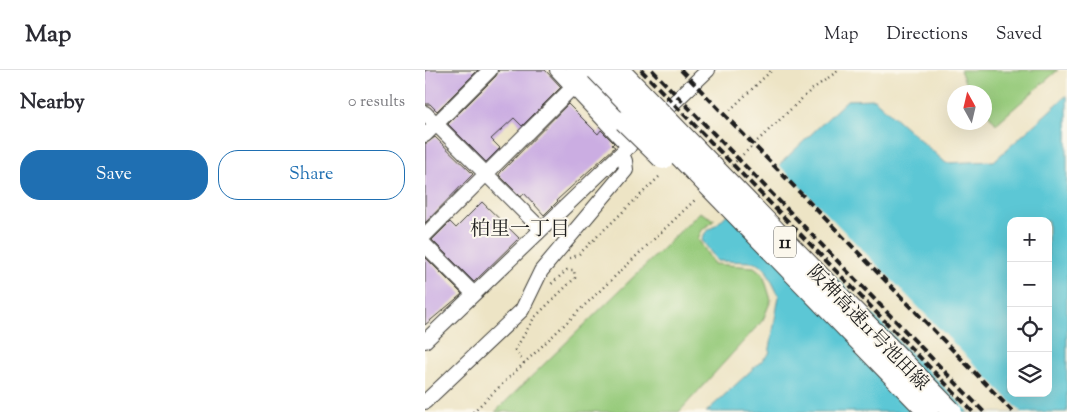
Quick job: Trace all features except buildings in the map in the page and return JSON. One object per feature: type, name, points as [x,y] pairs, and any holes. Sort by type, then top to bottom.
[{"type":"highway","name":"阪神高速11号池田線","points":[[595,70],[928,412]]},
{"type":"highway","name":"阪神高速11号池田線","points":[[619,70],[952,412]]},
{"type":"highway","name":"11","points":[[574,79],[624,121],[675,171],[751,232]]},
{"type":"street","points":[[425,135],[490,70]]},
{"type":"street","points":[[425,402],[522,310],[541,271],[626,170],[625,150],[574,79],[557,70]]},
{"type":"street","points":[[425,341],[708,70]]},
{"type":"street","points":[[425,235],[487,174],[574,79]]},
{"type":"street","points":[[425,113],[541,229]]},
{"type":"street","points":[[425,245],[474,294]]},
{"type":"path","points":[[730,110],[772,70]]},
{"type":"path","points":[[731,166],[810,91],[839,70]]},
{"type":"path","points":[[568,258],[578,255],[659,178]]},
{"type":"path","points":[[473,412],[703,193]]},
{"type":"path","points":[[524,363],[515,350],[534,318],[575,278],[574,270],[567,270],[554,283],[545,288],[532,287]]},
{"type":"green space","points":[[960,70],[1058,70],[996,124],[992,119],[992,85],[966,85]]},
{"type":"green space","points":[[700,212],[715,220],[702,230],[698,239],[714,264],[754,267],[763,274],[771,300],[763,320],[679,412],[495,412]]},
{"type":"water","points":[[1067,95],[1067,412],[706,412],[769,354],[779,296],[765,268],[755,262],[717,261],[702,240],[705,233],[717,224],[847,100],[874,99],[946,163],[994,161]]},
{"type":"pier","points":[[777,163],[1021,412],[969,412],[750,190]]},
{"type":"railway","points":[[641,70],[973,412]]},
{"type":"railway","points":[[652,70],[984,412]]},
{"type":"railway","points":[[681,70],[1013,412]]},
{"type":"district","name":"柏里一丁目","points":[[520,228]]}]
